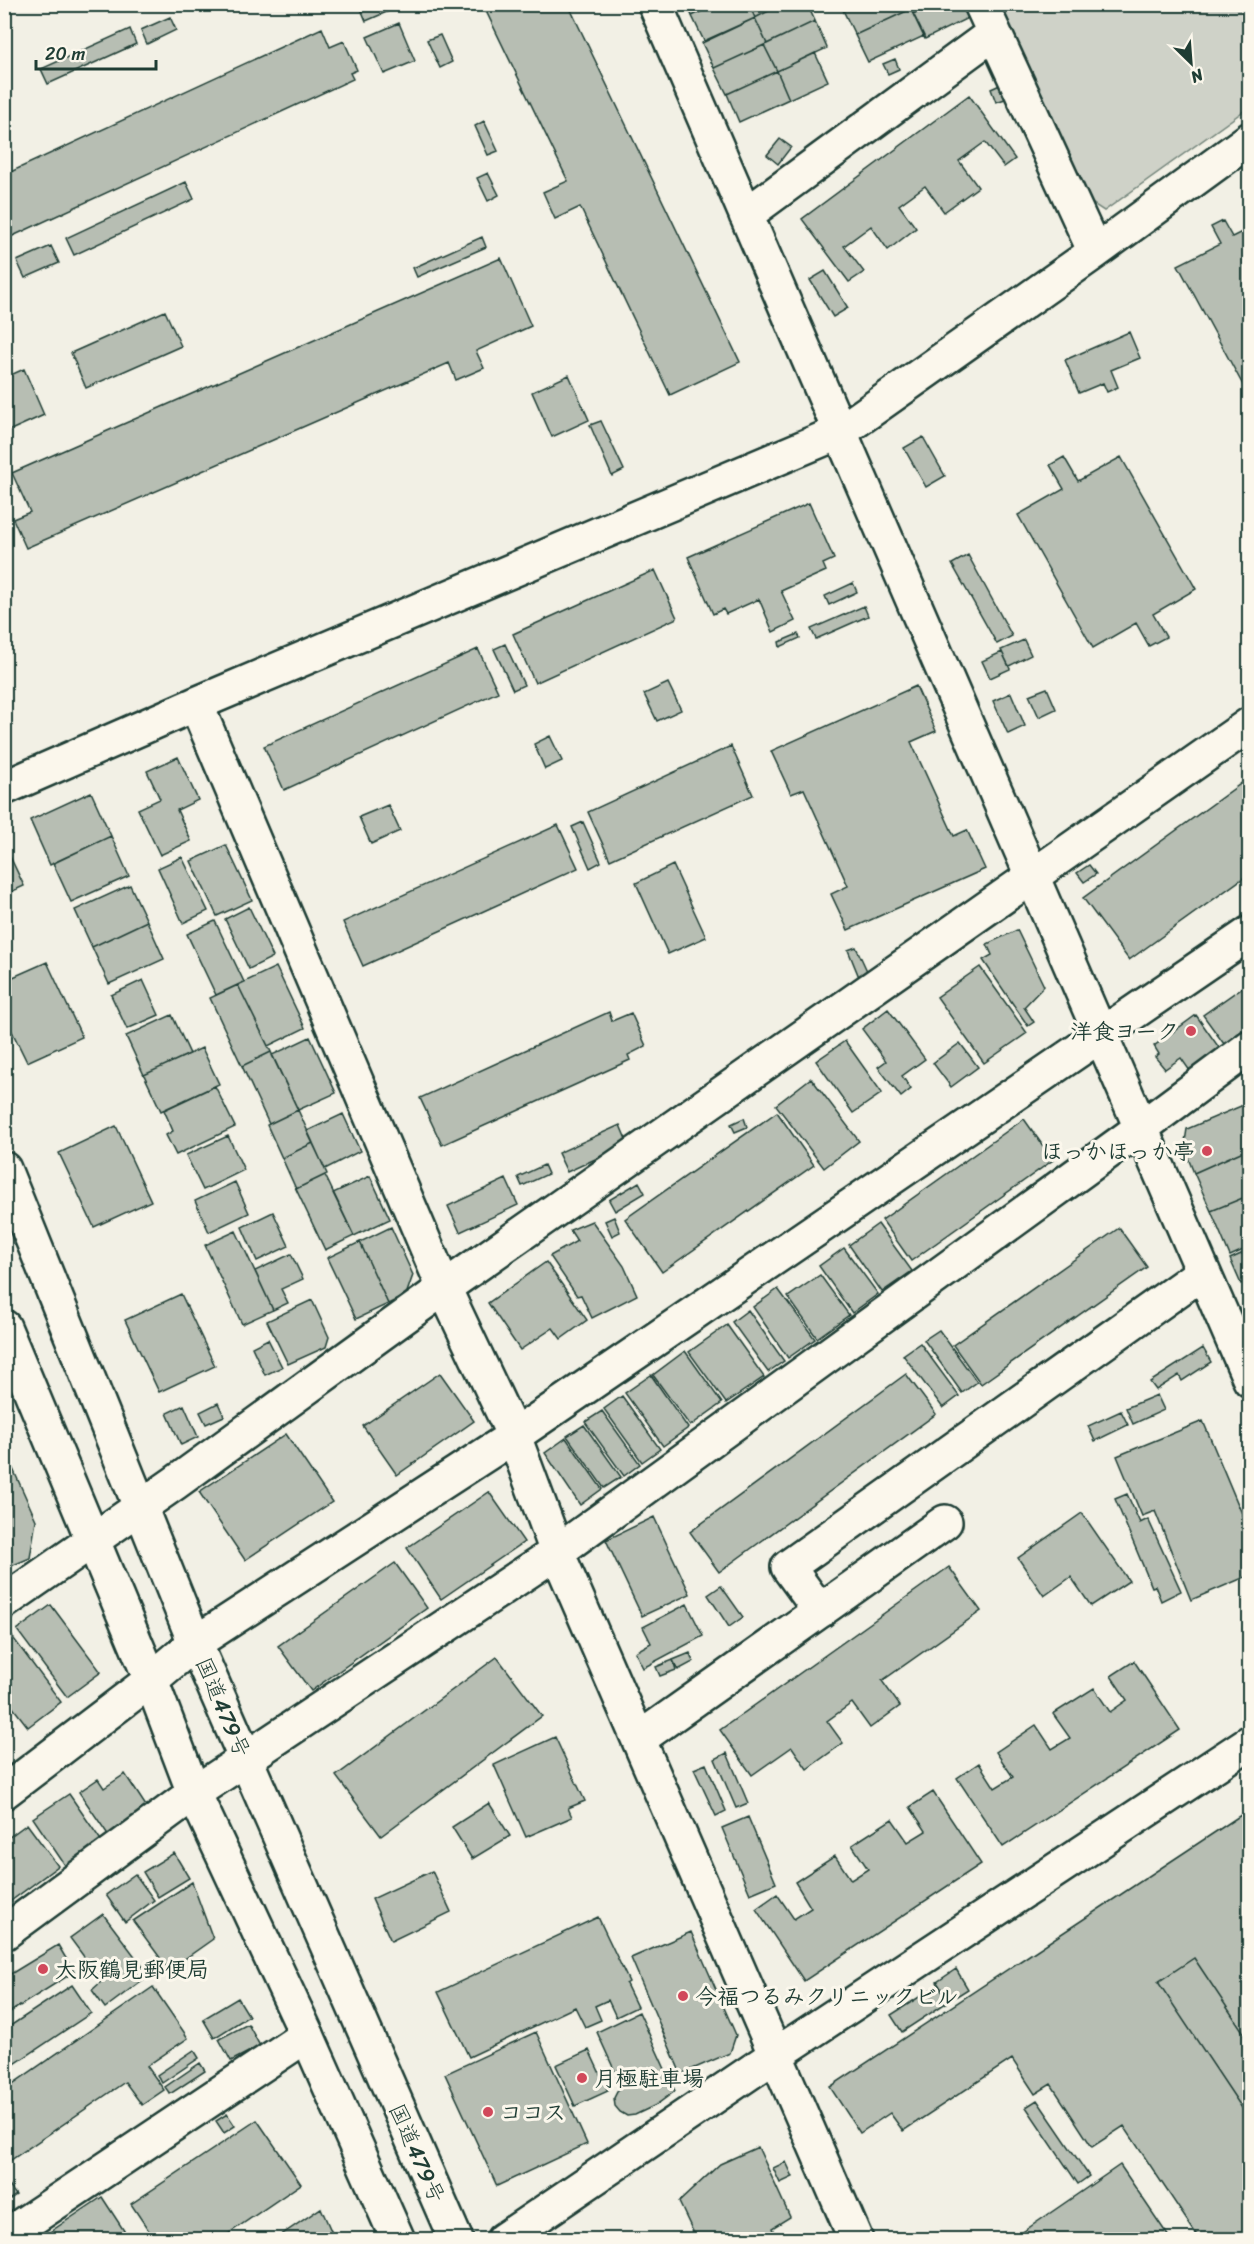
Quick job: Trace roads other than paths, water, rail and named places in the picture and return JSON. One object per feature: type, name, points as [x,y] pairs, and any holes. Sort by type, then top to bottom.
[{"type":"main road","points":[[655,4],[1248,1374]]},
{"type":"main road","points":[[746,215],[988,19],[1095,252]]},
{"type":"main road","points":[[4,788],[196,704],[840,432],[1095,252],[1250,139]]},
{"type":"main road","points":[[196,704],[444,1288],[514,1436],[557,1552],[856,2240]]},
{"type":"main road","points":[[4,1602],[444,1288],[1250,724]]},
{"type":"main road","points":[[4,1792],[151,1680],[195,1643],[514,1436],[1250,933]]},
{"type":"main road","points":[[4,1933],[194,1793],[557,1552],[1248,1051]]},
{"type":"main road","name":"国道479号","points":[[4,1169],[195,1643],[456,2240]]},
{"type":"main road","points":[[820,1611],[788,1567],[1203,1272]]},
{"type":"main road","points":[[4,1327],[151,1680],[194,1793],[307,2035],[398,2240]]},
{"type":"main road","points":[[639,1739],[945,1522]]},
{"type":"main road","points":[[503,2240],[777,2054],[1250,1742]]},
{"type":"main road","points":[[4,2237],[307,2035]]},
{"type":"place","name":"洋食ヨーク","points":[[1191,1031]]},
{"type":"place","name":"ほっかほっか亭","points":[[1207,1151]]},
{"type":"place","name":"大阪鶴見郵便局","points":[[43,1969]]},
{"type":"place","name":"今福つるみクリニックビル","points":[[683,1996]]},
{"type":"place","name":"月極駐車場","points":[[582,2078]]},
{"type":"place","name":"ココス","points":[[488,2112]]}]
